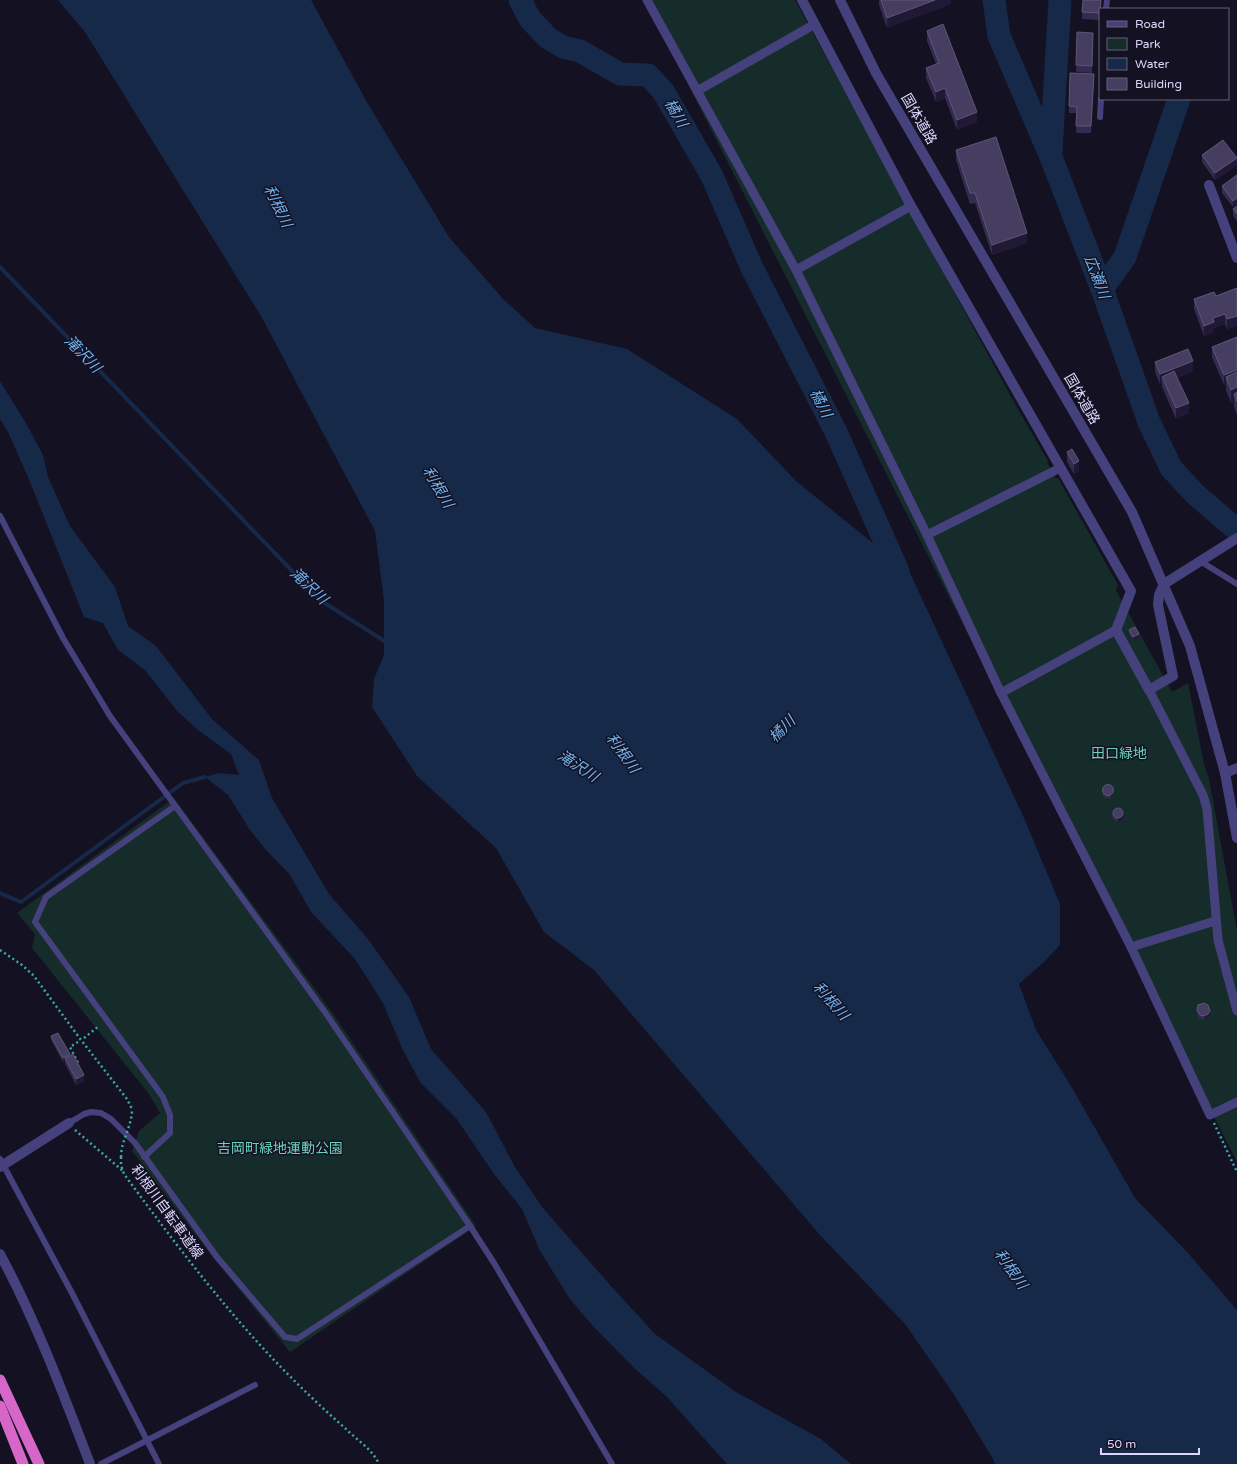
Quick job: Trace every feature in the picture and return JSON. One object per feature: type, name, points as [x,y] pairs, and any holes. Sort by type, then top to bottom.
[{"type":"highway","points":[[0,1380],[38,1464]]},
{"type":"highway","points":[[0,1407],[19,1464]]},
{"type":"highway","points":[[0,1407],[23,1464]]},
{"type":"street","points":[[647,0],[796,270],[927,535],[1001,693],[1131,946],[1210,1115],[1237,1102]]},
{"type":"street","points":[[802,0],[911,206],[1131,591],[1116,630],[1001,693]]},
{"type":"street","name":"国体道路","points":[[840,0],[876,73],[1132,512],[1190,646],[1225,773],[1237,838]]},
{"type":"street","points":[[697,91],[815,24]]},
{"type":"street","points":[[1209,185],[1237,258]]},
{"type":"street","points":[[796,270],[911,206]]},
{"type":"street","points":[[927,535],[1060,468]]},
{"type":"street","points":[[1149,690],[1173,676],[1158,605],[1159,595],[1164,584],[1237,538]]},
{"type":"street","points":[[1116,630],[1149,690],[1203,795],[1207,809],[1215,921],[1218,940],[1237,1011]]},
{"type":"street","points":[[1225,773],[1237,768]]},
{"type":"street","points":[[1131,946],[1215,921]]},
{"type":"street","points":[[1,1164],[69,1123]]},
{"type":"street","points":[[0,1254],[12,1275],[47,1354],[90,1464]]},
{"type":"lane","points":[[1100,117],[1101,100]]},
{"type":"lane","points":[[0,516],[63,638],[110,716],[327,1016],[470,1226],[498,1270],[612,1464]]},
{"type":"lane","points":[[1200,561],[1237,584]]},
{"type":"lane","points":[[144,1156],[170,1133],[170,1115],[164,1096],[35,922],[46,897],[175,806]]},
{"type":"lane","points":[[69,1123],[84,1114],[91,1112],[101,1113],[111,1119],[135,1143],[217,1257],[285,1336],[297,1339],[470,1226]]},
{"type":"lane","points":[[1,1164],[73,1295],[159,1464]]},
{"type":"lane","points":[[101,1464],[255,1385]]},
{"type":"path","name":"利根川自転車道線","points":[[0,950],[22,965],[34,976],[127,1099],[132,1109],[130,1126],[121,1148],[121,1165],[123,1172],[165,1231],[240,1323],[293,1380],[368,1450],[379,1464]]},
{"type":"path","points":[[84,1038],[100,1025]]},
{"type":"path","points":[[78,1042],[70,1047],[78,1064]]},
{"type":"path","points":[[1210,1115],[1237,1172]]},
{"type":"path","points":[[76,1131],[123,1172]]},
{"type":"green space","name":"田口緑地","points":[[645,0],[795,0],[1015,404],[1048,461],[1047,462],[1056,479],[1058,478],[1118,585],[1116,590],[1172,692],[1188,683],[1204,764],[1209,779],[1237,931],[1237,1162]]},
{"type":"green space","name":"吉岡町緑地運動公園","points":[[174,798],[332,1012],[476,1226],[290,1352],[215,1260],[132,1151],[139,1131],[160,1113],[149,1094],[32,948],[35,934],[17,913]]},
{"type":"water","name":"利根川","points":[[58,0],[311,0],[368,104],[449,237],[504,300],[535,328],[627,349],[737,419],[796,481],[910,573],[1024,818],[1060,904],[1060,945],[1044,962],[1019,984],[1036,1030],[1071,1086],[1135,1198],[1188,1253],[1237,1310],[1237,1464],[995,1464],[953,1393],[905,1324],[819,1234],[594,970],[544,932],[496,848],[417,776],[372,707],[374,679],[384,655],[384,600],[375,531],[261,316],[85,32]]},
{"type":"water","points":[[0,381],[27,425],[43,455],[48,477],[70,526],[115,587],[128,626],[156,646],[212,719],[259,760],[272,798],[329,894],[368,939],[409,997],[431,1049],[486,1112],[515,1167],[542,1207],[655,1334],[736,1392],[821,1439],[851,1464],[727,1464],[667,1397],[635,1369],[592,1325],[570,1299],[540,1251],[522,1209],[494,1174],[456,1118],[420,1082],[402,1048],[383,1003],[355,959],[311,912],[290,875],[266,850],[250,830],[228,795],[205,777],[219,773],[239,775],[231,754],[198,730],[178,712],[145,670],[118,650],[103,623],[84,617],[28,477],[7,430],[0,419]]},
{"type":"building","points":[[881,0],[935,0],[887,18]]},
{"type":"building","points":[[1083,0],[1101,0],[1099,13],[1082,12]]},
{"type":"building","points":[[943,24],[977,112],[957,120],[945,88],[936,92],[926,68],[939,63],[927,31]]},
{"type":"building","points":[[1077,32],[1093,33],[1092,66],[1076,65]]},
{"type":"building","points":[[1070,73],[1094,74],[1091,126],[1076,126],[1077,107],[1069,106]]},
{"type":"building","points":[[996,137],[1027,233],[992,245],[975,193],[970,193],[956,150]]},
{"type":"building","points":[[1223,140],[1237,158],[1215,173],[1202,155]]},
{"type":"building","points":[[1237,175],[1237,198],[1233,201],[1222,186]]},
{"type":"building","points":[[1237,206],[1237,214],[1233,209]]},
{"type":"building","points":[[1237,288],[1237,316],[1227,319],[1225,314],[1213,318],[1214,322],[1204,326],[1194,299],[1214,292],[1216,296]]},
{"type":"building","points":[[1237,337],[1237,370],[1224,375],[1212,347]]},
{"type":"building","points":[[1188,349],[1193,361],[1160,374],[1155,362]]},
{"type":"building","points":[[1174,371],[1189,403],[1176,408],[1162,377]]},
{"type":"building","points":[[1237,372],[1237,387],[1231,390],[1226,377]]},
{"type":"building","points":[[1237,392],[1237,402],[1234,394]]},
{"type":"building","points":[[1072,449],[1079,461],[1074,464],[1067,452]]},
{"type":"building","points":[[1135,627],[1139,634],[1133,637],[1129,630]]},
{"type":"building","points":[[1106,785],[1110,785],[1112,786],[1112,794],[1106,795],[1103,792],[1103,788]]},
{"type":"building","points":[[1116,808],[1120,808],[1122,809],[1122,817],[1116,818],[1113,815],[1113,811]]},
{"type":"building","points":[[1204,1003],[1208,1005],[1210,1011],[1204,1016],[1200,1015],[1197,1010],[1198,1005]]},
{"type":"building","points":[[58,1033],[70,1054],[63,1058],[51,1036]]},
{"type":"building","points":[[73,1054],[84,1075],[76,1079],[65,1058]]},
{"type":"waterway","name":"橘川","points":[[520,0],[530,19],[548,38],[563,47],[580,51],[620,74],[648,75],[663,91],[712,176],[752,268],[836,432],[898,571],[890,587]]},
{"type":"waterway","name":"広瀬川","points":[[994,0],[999,36],[1051,157],[1102,289],[1149,422],[1171,468],[1195,494],[1237,530]]},
{"type":"waterway","points":[[1051,152],[1060,0]]},
{"type":"waterway","points":[[1102,289],[1125,257],[1179,100]]},
{"type":"waterway","name":"滝沢川","points":[[0,267],[320,600],[389,644]]},
{"type":"waterway","points":[[0,893],[21,902],[183,783],[205,777]]}]
